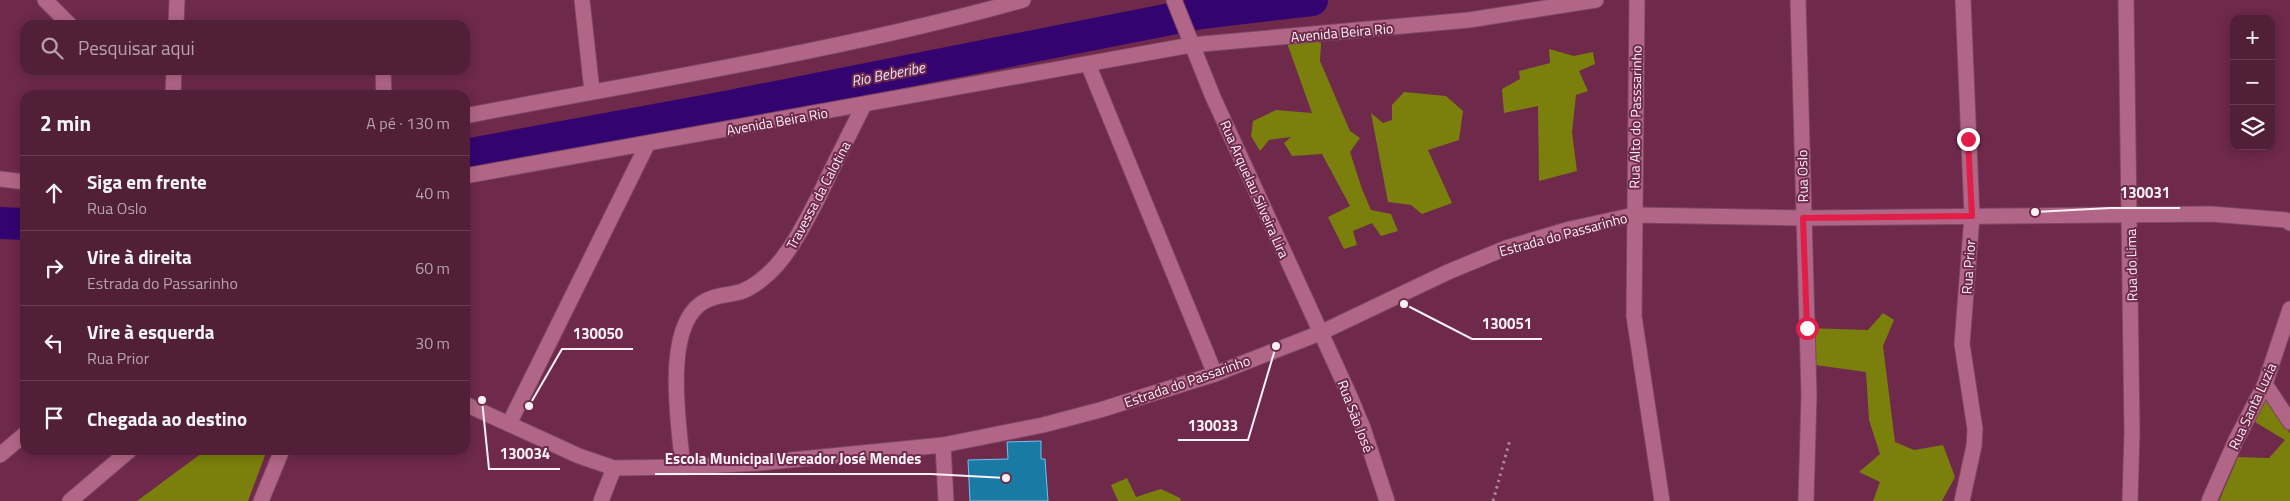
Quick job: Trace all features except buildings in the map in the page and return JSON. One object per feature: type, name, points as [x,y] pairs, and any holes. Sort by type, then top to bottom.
[{"type":"street","points":[[45,0],[65,20]]},
{"type":"street","points":[[176,20],[177,0]]},
{"type":"street","points":[[582,0],[592,91]]},
{"type":"street","points":[[470,115],[592,91],[693,75],[836,46],[991,4],[1023,0]]},
{"type":"street","name":"Rua Arquelau Silveira Lira","points":[[1174,0],[1189,38],[1320,333]]},
{"type":"street","name":"Avenida Beira Rio","points":[[470,175],[1088,64],[1189,38],[1469,20],[1596,0]]},
{"type":"street","name":"Rua Alto do Passsarinho","points":[[1637,0],[1634,316],[1636,343],[1662,501]]},
{"type":"street","name":"Rua Oslo","points":[[1798,0],[1809,395],[1806,501]]},
{"type":"street","name":"Rua Prior","points":[[1962,501],[1974,446],[1974,429],[1962,344],[1972,216],[1963,0]]},
{"type":"street","name":"Rua do Lima","points":[[2126,0],[2132,432],[2130,501]]},
{"type":"street","points":[[1088,64],[1215,374]]},
{"type":"street","points":[[173,90],[174,75]]},
{"type":"street","points":[[383,75],[384,90]]},
{"type":"street","name":"Travessa da Calotina","points":[[683,468],[676,378],[681,337],[689,313],[696,306],[709,299],[742,291],[775,267],[788,252],[864,105]]},
{"type":"street","points":[[509,424],[647,144]]},
{"type":"street","points":[[0,178],[20,181]]},
{"type":"street","name":"Estrada do Passarinho","points":[[470,406],[593,462],[614,468],[683,468],[943,444],[1052,422],[1215,374],[1320,333],[1448,272],[1506,248],[1634,215],[1803,218],[2211,214],[2289,221]]},
{"type":"street","name":"Rua Santa Luzia","points":[[2209,501],[2236,440],[2265,384],[2290,309]]},
{"type":"street","name":"Rua São José","points":[[1320,333],[1363,428],[1387,501]]},
{"type":"street","points":[[2265,384],[2290,422]]},
{"type":"street","points":[[0,455],[20,438]]},
{"type":"street","points":[[943,444],[946,501]]},
{"type":"street","points":[[70,501],[124,455]]},
{"type":"street","points":[[261,501],[280,455]]},
{"type":"street","points":[[601,501],[614,468]]},
{"type":"path","points":[[1492,501],[1510,440]]},
{"type":"shaded area","points":[[1313,40],[1321,43],[1320,61],[1350,131],[1360,138],[1350,152],[1371,210],[1391,214],[1398,231],[1381,236],[1372,223],[1353,231],[1357,245],[1344,249],[1328,217],[1350,206],[1322,154],[1292,156],[1284,143],[1291,137],[1269,140],[1260,151],[1251,136],[1253,121],[1276,110],[1312,113],[1287,43]]},
{"type":"shaded area","points":[[1549,49],[1574,56],[1593,52],[1595,64],[1579,71],[1588,91],[1576,95],[1572,132],[1577,171],[1539,181],[1538,106],[1504,113],[1502,89],[1520,79],[1519,71],[1550,63]]},
{"type":"shaded area","points":[[1404,92],[1446,96],[1463,111],[1459,140],[1428,150],[1452,203],[1422,214],[1411,205],[1388,202],[1371,113],[1383,123],[1392,120],[1392,105]]},
{"type":"shaded area","points":[[1883,313],[1894,320],[1883,346],[1895,442],[1914,450],[1943,445],[1955,477],[1942,501],[1873,501],[1880,482],[1859,472],[1880,454],[1869,420],[1866,372],[1815,365],[1807,328],[1868,330]]},
{"type":"shaded area","points":[[2265,395],[2290,433],[2290,501],[2219,501],[2238,457],[2269,458],[2285,440],[2255,422]]},
{"type":"shaded area","points":[[199,455],[265,455],[248,501],[137,501]]},
{"type":"shaded area","points":[[1127,478],[1136,497],[1161,489],[1180,498],[1181,501],[1118,501],[1111,485]]},
{"type":"waterway","name":"Rio Beberibe","points":[[470,154],[720,108],[1201,13],[1312,0]]},
{"type":"waterway","name":"Rio Beberibe","points":[[0,223],[20,224]]},
{"type":"place","name":"130031","points":[[2035,212]]},
{"type":"place","name":"130051","points":[[1404,304]]},
{"type":"place","name":"130033","points":[[1276,346]]},
{"type":"place","name":"130034","points":[[482,400]]},
{"type":"place","name":"130050","points":[[529,406]]},
{"type":"place","name":"Escola Municipal Vereador José Mendes","points":[[1006,478]]},
{"type":"route","points":[[1807,328],[1803,218],[1972,216],[1968,139]]}]
